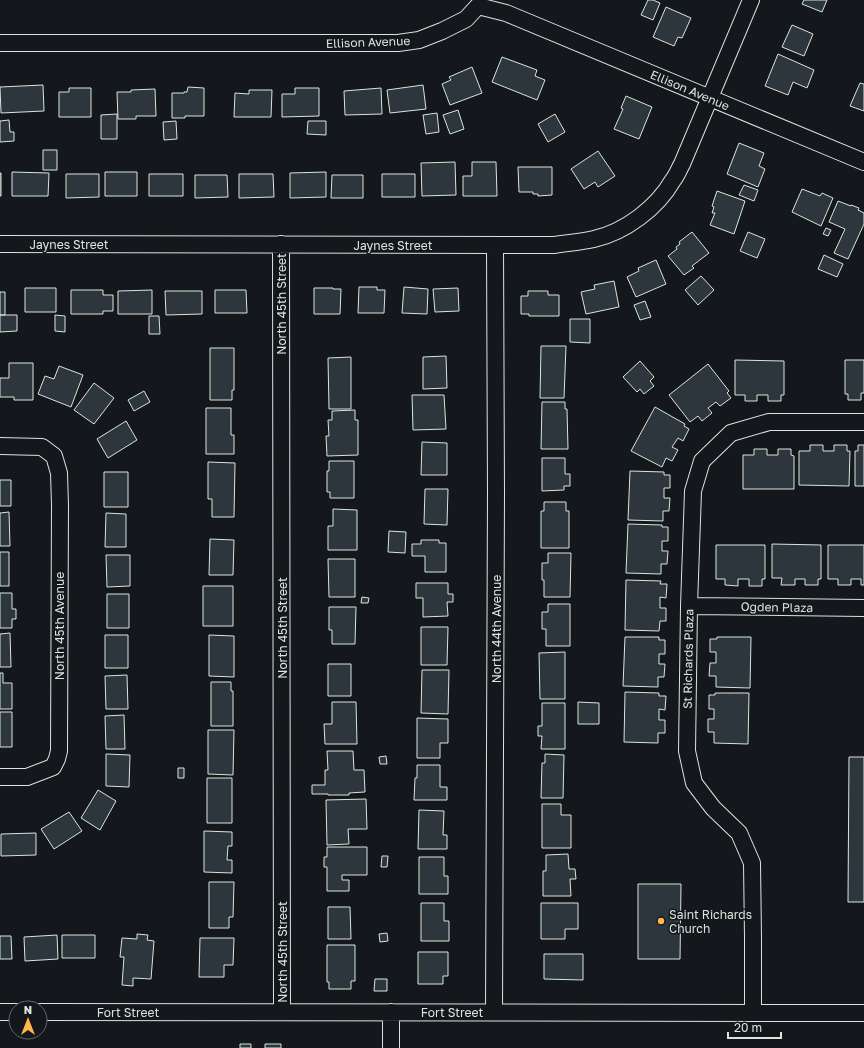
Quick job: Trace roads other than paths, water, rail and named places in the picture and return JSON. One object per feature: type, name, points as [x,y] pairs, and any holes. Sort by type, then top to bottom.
[{"type":"street","name":"Jaynes Street","points":[[0,244],[554,245],[595,239],[623,228],[644,214],[664,194],[673,181],[682,164],[751,0]]},
{"type":"street","name":"Ellison Avenue","points":[[0,43],[398,43],[420,40],[442,31],[466,18],[481,3],[864,162]]},
{"type":"street","name":"North 45th Street","points":[[281,244],[282,1012]]},
{"type":"street","name":"North 44th Avenue","points":[[494,1012],[496,493],[495,245]]},
{"type":"street","name":"St Richards Plaza","points":[[752,1013],[752,863],[739,833],[713,808],[694,783],[687,751],[689,606],[693,491],[702,461],[731,433],[769,422],[864,422]]},
{"type":"street","name":"North 45th Avenue","points":[[0,446],[42,447],[54,456],[59,473],[60,505],[59,751],[53,767],[27,777],[0,777]]},
{"type":"street","name":"Ogden Plaza","points":[[689,606],[864,608]]},
{"type":"street","name":"Fort Street","points":[[48,1012],[864,1013]]},
{"type":"street","points":[[391,1012],[391,1048]]},
{"type":"place","name":"Saint Richards Church","points":[[661,921]]}]
